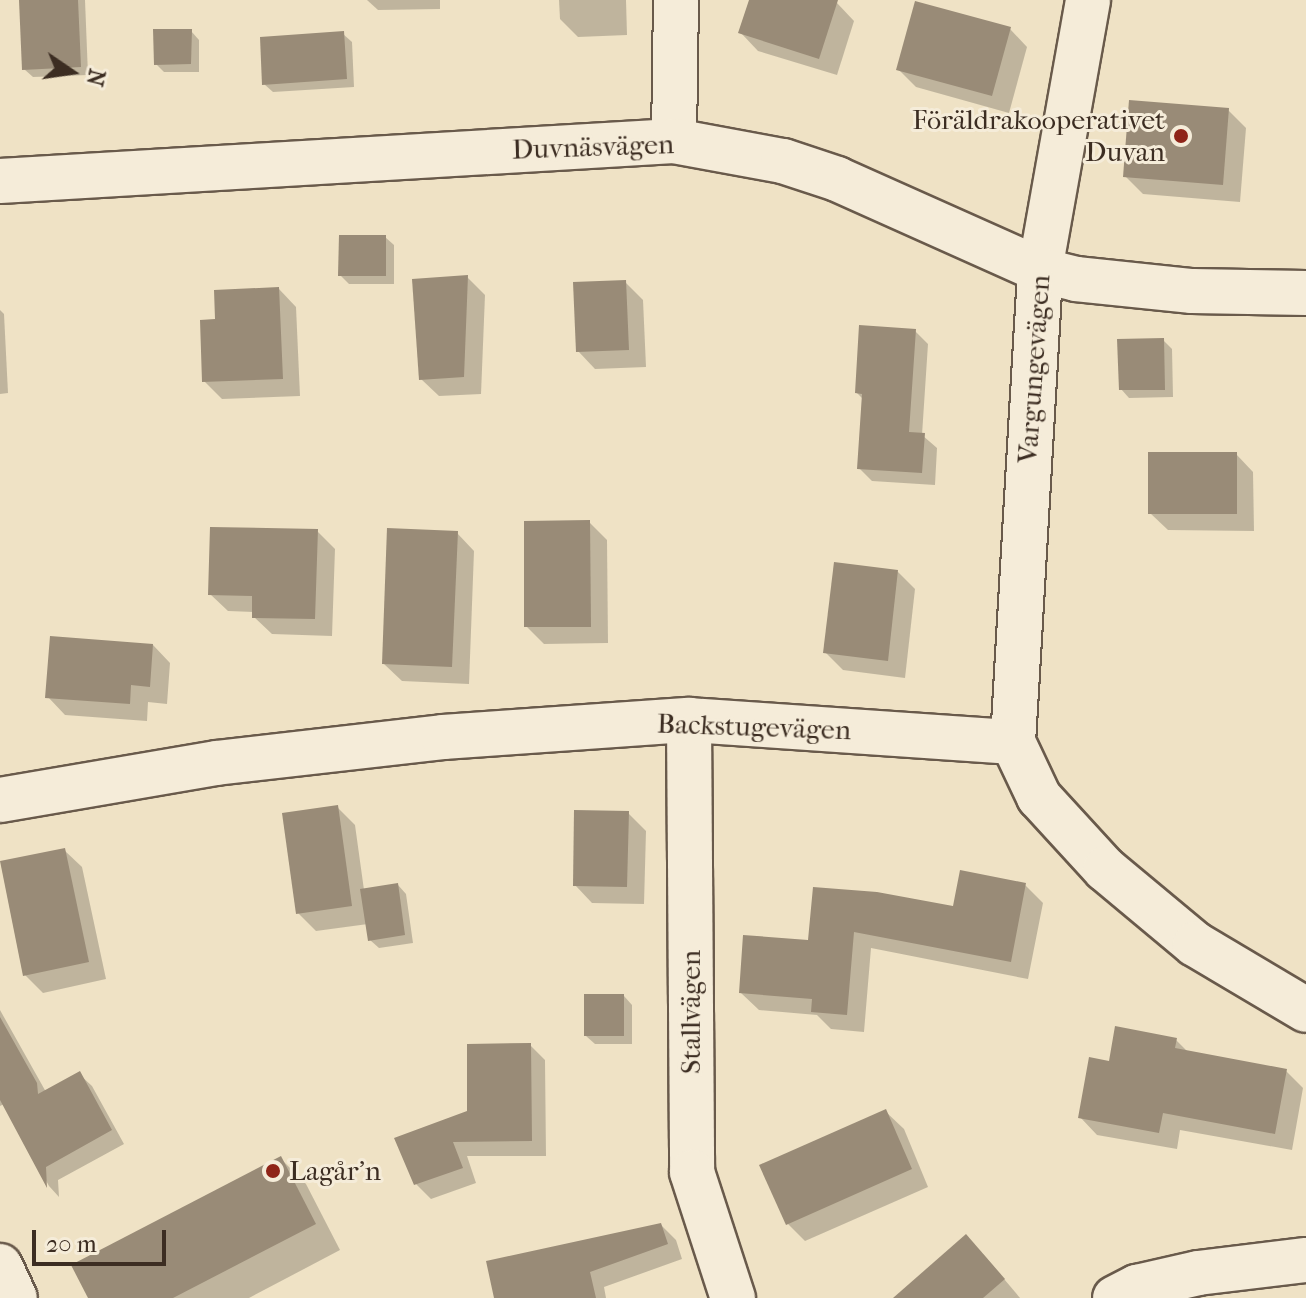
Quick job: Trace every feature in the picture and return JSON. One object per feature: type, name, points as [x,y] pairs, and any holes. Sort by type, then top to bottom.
[{"type":"street","points":[[674,141],[676,0]]},
{"type":"street","name":"Vargungevägen","points":[[1013,742],[1040,270],[1088,0]]},
{"type":"street","name":"Duvnäsvägen","points":[[0,181],[674,141],[783,161],[837,179],[1040,270],[1076,279],[1192,291],[1306,293]]},
{"type":"street","name":"Backstugevägen","points":[[0,800],[216,763],[443,737],[689,720],[1013,742]]},
{"type":"street","name":"Stallvägen","points":[[689,720],[692,1172],[733,1298]]},
{"type":"street","points":[[1013,742],[1039,797],[1105,869],[1195,944],[1306,1010]]},
{"type":"street","points":[[1115,1298],[1137,1287],[1198,1273],[1306,1260]]},
{"type":"street","points":[[0,1266],[15,1298]]},
{"type":"building","points":[[19,0],[78,0],[81,67],[22,70]]},
{"type":"building","points":[[749,0],[838,0],[819,59],[738,33]]},
{"type":"building","points":[[915,1],[1011,27],[992,96],[896,70]]},
{"type":"building","points":[[153,29],[192,29],[191,64],[154,65]]},
{"type":"building","points":[[344,31],[347,79],[262,85],[260,37]]},
{"type":"building","points":[[1129,100],[1229,108],[1223,185],[1123,177]]},
{"type":"building","points":[[339,235],[386,235],[386,276],[338,276]]},
{"type":"building","points":[[468,275],[464,377],[419,380],[412,279]]},
{"type":"building","points":[[626,280],[629,350],[576,352],[573,282]]},
{"type":"building","points":[[279,287],[283,379],[202,382],[200,320],[215,319],[214,290]]},
{"type":"building","points":[[859,325],[916,329],[909,432],[925,433],[922,473],[857,469],[862,394],[855,393]]},
{"type":"building","points":[[1164,338],[1165,390],[1119,390],[1117,339]]},
{"type":"building","points":[[1148,452],[1237,452],[1237,514],[1148,514]]},
{"type":"building","points":[[590,520],[591,627],[524,627],[524,521]]},
{"type":"building","points":[[210,527],[318,529],[315,619],[252,618],[252,596],[208,595]]},
{"type":"building","points":[[387,528],[458,531],[452,667],[382,664]]},
{"type":"building","points":[[834,562],[898,570],[888,661],[823,653]]},
{"type":"building","points":[[50,636],[153,644],[150,687],[131,685],[130,704],[45,698]]},
{"type":"building","points":[[338,805],[352,906],[296,914],[282,813]]},
{"type":"building","points":[[574,810],[629,811],[627,887],[573,886]]},
{"type":"building","points":[[65,848],[89,962],[23,976],[0,861]]},
{"type":"building","points":[[960,870],[1026,883],[1011,962],[854,932],[847,1015],[811,1012],[812,999],[739,993],[743,935],[808,940],[813,887],[877,892],[953,906]]},
{"type":"building","points":[[398,883],[405,935],[368,941],[360,889]]},
{"type":"building","points":[[584,994],[624,994],[624,1036],[584,1036]]},
{"type":"building","points":[[0,1017],[37,1083],[38,1094],[80,1071],[112,1130],[46,1167],[47,1188],[0,1100]]},
{"type":"building","points":[[1115,1026],[1177,1038],[1175,1048],[1287,1069],[1275,1134],[1163,1113],[1159,1133],[1078,1118],[1089,1057],[1109,1061]]},
{"type":"building","points":[[531,1043],[532,1141],[453,1142],[463,1168],[414,1185],[394,1138],[467,1111],[467,1044]]},
{"type":"building","points":[[886,1109],[912,1169],[786,1225],[759,1165]]},
{"type":"building","points":[[281,1156],[316,1224],[173,1298],[88,1298],[71,1265]]},
{"type":"building","points":[[661,1223],[668,1244],[590,1272],[596,1298],[494,1298],[486,1261]]},
{"type":"building","points":[[966,1234],[1005,1279],[983,1298],[893,1298]]},
{"type":"place","name":"Föräldrakooperativet Duvan","points":[[1181,136]]},
{"type":"place","name":"Lagår'n","points":[[273,1171]]}]
